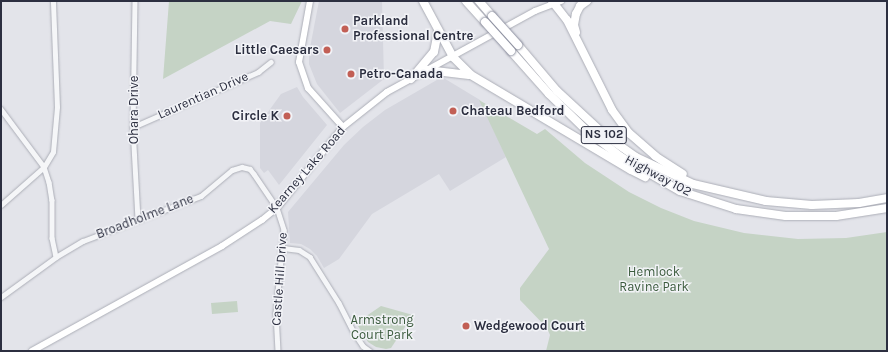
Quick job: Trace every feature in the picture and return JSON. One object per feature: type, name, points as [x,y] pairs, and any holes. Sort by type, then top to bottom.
[{"type":"highway","points":[[423,1],[452,57],[471,75],[630,170],[680,191]]},
{"type":"highway","name":"Highway 102","points":[[466,1],[549,94],[585,129],[621,157],[680,191],[736,209],[786,216],[836,216],[887,208]]},
{"type":"highway","name":"Highway 102","points":[[479,1],[557,91],[606,136],[636,157],[664,171],[693,184],[766,201],[812,205],[859,203],[887,198]]},
{"type":"highway","points":[[578,40],[574,25],[576,14],[580,6],[587,1]]},
{"type":"highway","points":[[556,2],[578,40],[612,110],[629,133],[671,168],[715,189]]},
{"type":"highway","points":[[411,79],[434,52],[438,31]]},
{"type":"highway","points":[[427,70],[459,72],[471,75]]},
{"type":"main road","points":[[310,1],[298,62],[308,88],[343,127]]},
{"type":"main road","name":"Kearney Lake Road","points":[[32,351],[222,246],[262,220],[277,208],[343,127],[387,92],[556,2]]},
{"type":"street","points":[[1,205],[44,167],[53,152],[57,107],[53,1]]},
{"type":"street","name":"Ohara Drive","points":[[135,1],[133,126],[138,219]]},
{"type":"street","name":"Laurentian Drive","points":[[133,126],[258,72],[271,62]]},
{"type":"street","points":[[1,109],[44,167],[49,182],[52,200],[52,238],[56,257]]},
{"type":"street","name":"Broadholme Lane","points":[[1,297],[56,257],[83,241],[201,196],[232,170],[242,167],[250,169],[277,208]]},
{"type":"street","name":"Castle Hill Drive","points":[[277,208],[284,230],[283,248],[277,284],[276,313],[278,351]]},
{"type":"street","points":[[283,248],[299,250],[310,257],[321,273],[355,334],[370,351]]},
{"type":"shaded area","points":[[319,1],[382,1],[384,79],[340,113],[317,84],[309,64],[309,53]]},
{"type":"shaded area","points":[[442,77],[480,100],[506,157],[450,191],[439,174],[372,214],[339,259],[324,268],[317,256],[310,249],[301,244],[290,243],[288,212],[344,145],[363,127],[385,110]]},
{"type":"shaded area","points":[[297,87],[303,97],[327,125],[279,185],[268,170],[264,173],[260,168],[260,123],[281,94]]},
{"type":"green space","points":[[169,1],[302,1],[291,24],[270,21],[163,79]]},
{"type":"green space","name":"Hemlock Ravine Park","points":[[479,100],[537,134],[545,129],[585,163],[629,192],[661,208],[694,221],[744,233],[798,239],[846,238],[887,232],[887,351],[546,351],[550,335],[547,328],[520,300],[520,288],[549,249]]},
{"type":"green space","points":[[237,301],[238,312],[212,314],[211,303]]},
{"type":"green space","name":"Armstrong Court Park","points":[[381,306],[413,315],[391,348],[386,349],[376,347],[368,342],[356,323]]},
{"type":"place","name":"Parkland Professional Centre","points":[[345,29]]},
{"type":"place","name":"Little Caesars","points":[[327,50]]},
{"type":"place","name":"Petro-Canada","points":[[351,74]]},
{"type":"place","name":"Chateau Bedford","points":[[453,111]]},
{"type":"place","name":"Circle K","points":[[287,116]]},
{"type":"place","name":"Wedgewood Court","points":[[466,326]]}]
